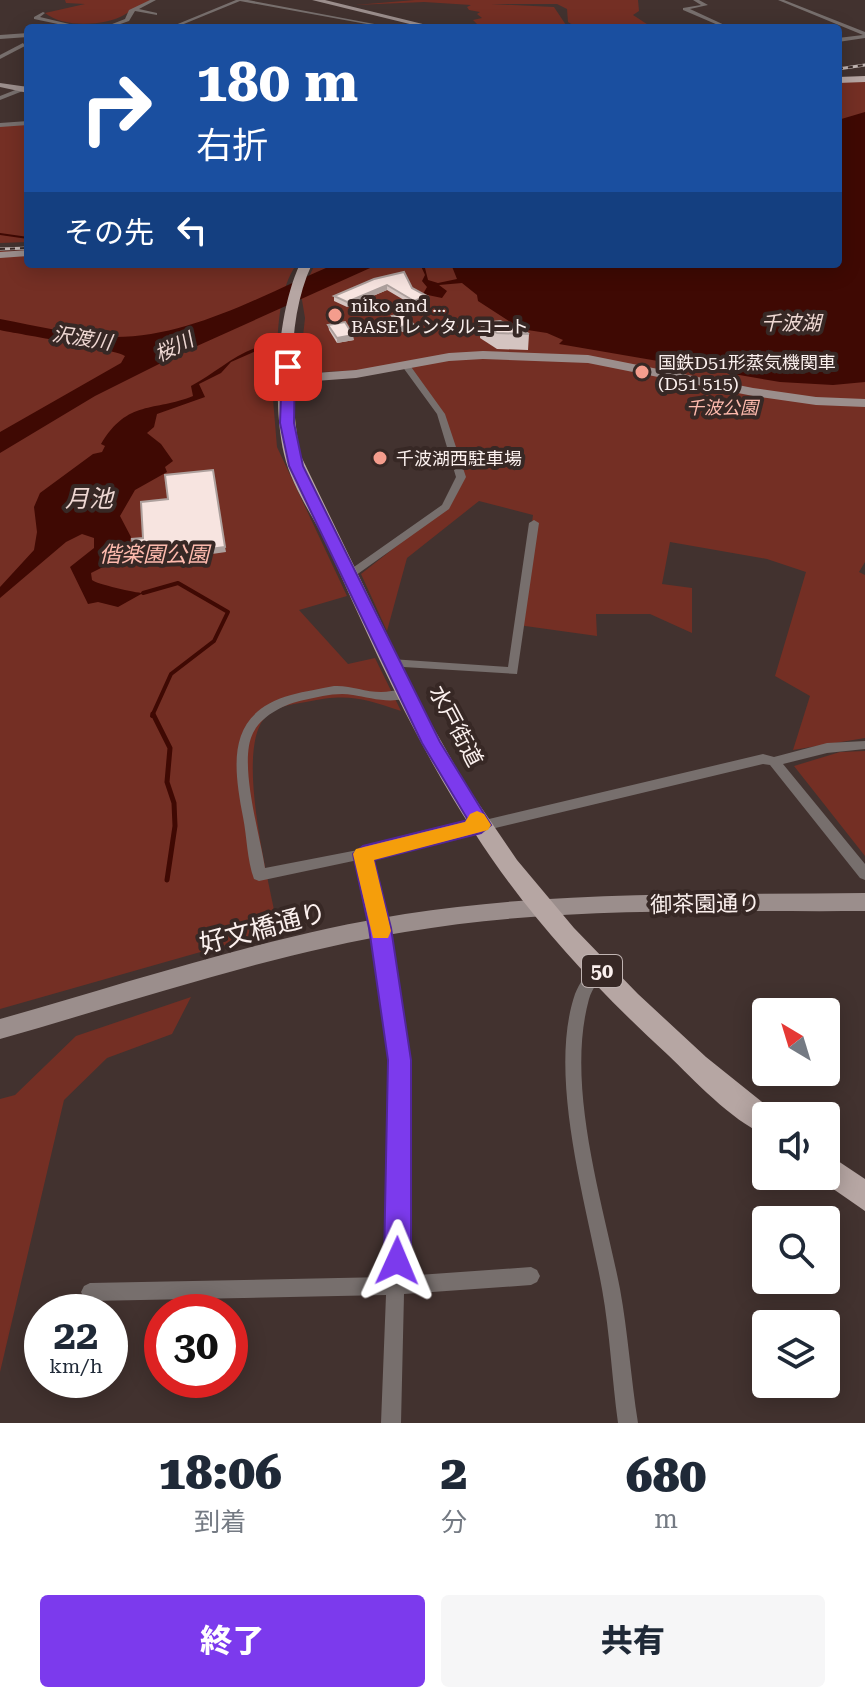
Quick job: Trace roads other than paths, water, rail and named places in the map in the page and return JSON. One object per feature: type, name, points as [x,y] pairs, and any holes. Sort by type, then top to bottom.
[{"type":"main road","points":[[842,80],[865,79]]},
{"type":"main road","name":"水戸街道","points":[[304,268],[293,290],[288,379],[287,423],[296,466],[407,694],[481,825],[545,910],[689,1058],[752,1110]]},
{"type":"main road","points":[[840,1178],[865,1197]]},
{"type":"street","points":[[116,24],[127,20],[134,9],[154,0]]},
{"type":"street","points":[[180,24],[240,0],[361,24]]},
{"type":"street","points":[[316,0],[418,24]]},
{"type":"street","points":[[695,0],[706,5],[685,9],[720,24]]},
{"type":"street","points":[[780,0],[838,24]]},
{"type":"street","points":[[146,3],[165,7]]},
{"type":"street","points":[[134,9],[155,14]]},
{"type":"street","points":[[43,13],[33,20],[58,24]]},
{"type":"street","points":[[842,26],[865,35]]},
{"type":"street","points":[[0,37],[24,35]]},
{"type":"street","points":[[842,39],[865,35]]},
{"type":"street","points":[[0,57],[23,45]]},
{"type":"street","points":[[0,85],[24,88]]},
{"type":"street","points":[[0,98],[24,89]]},
{"type":"street","points":[[0,125],[24,123]]},
{"type":"street","points":[[0,255],[24,253]]},
{"type":"street","points":[[288,379],[406,366],[449,357],[483,355],[588,359],[753,392],[816,401],[865,403]]},
{"type":"street","points":[[348,576],[446,507],[461,477],[441,414],[406,366]]},
{"type":"street","points":[[391,663],[513,671],[534,523]]},
{"type":"street","points":[[407,694],[379,696],[360,690],[334,690],[277,703],[266,708],[251,724],[240,770],[247,817],[257,844],[259,875],[363,854],[763,759],[774,762],[827,748],[865,745]]},
{"type":"street","points":[[774,762],[865,874]]},
{"type":"street","points":[[363,854],[380,928],[400,1060],[397,1286],[391,1423]]},
{"type":"street","name":"御茶園通り","points":[[545,910],[865,902]]},
{"type":"street","name":"好文橋通り","points":[[0,1029],[267,955],[380,928],[474,914],[545,910]]},
{"type":"street","points":[[599,967],[583,989],[572,1050],[575,1094],[612,1293],[628,1423]]},
{"type":"street","points":[[90,1292],[397,1286],[531,1276]]},
{"type":"water","name":"千波湖","points":[[865,112],[865,382],[833,385],[780,382],[559,344],[563,340],[547,333],[521,329],[478,301],[477,295],[462,283],[439,285],[447,291],[442,298],[423,294],[427,287],[422,281],[425,275],[422,268],[425,268],[428,280],[438,283],[457,279],[453,268],[842,268],[842,119]]},
{"type":"water","points":[[326,268],[370,268],[177,355],[95,396],[0,453],[0,432],[121,363],[125,356],[0,330],[0,319],[86,335],[115,337],[172,330],[228,311]]},
{"type":"water","name":"月池","points":[[257,339],[264,339],[258,350],[231,362],[221,373],[199,384],[205,397],[157,414],[154,427],[147,433],[161,444],[173,461],[165,467],[167,472],[135,490],[120,516],[131,537],[125,556],[91,573],[95,582],[143,593],[118,607],[98,602],[88,604],[70,567],[94,548],[94,538],[82,534],[66,542],[0,598],[0,587],[34,550],[37,532],[34,507],[40,493],[93,454],[102,452],[105,446],[101,444],[121,420],[142,409],[193,396],[191,386],[238,356],[255,348]]},
{"type":"waterway","points":[[0,234],[24,237]]},
{"type":"waterway","points":[[143,593],[178,583],[228,612],[214,641],[171,674],[152,716]]},
{"type":"waterway","points":[[153,714],[170,748],[167,782],[174,803],[175,826],[167,880]]},
{"type":"railway","points":[[842,68],[865,65]]},
{"type":"railway","points":[[0,249],[24,248]]},
{"type":"place","name":"niko and ... BASE レンタルコート","points":[[335,315]]},
{"type":"place","name":"国鉄D51形蒸気機関車 (D51 515)","points":[[642,372]]},
{"type":"place","name":"千波湖西駐車場","points":[[380,458]]},
{"type":"water label","name":"沢渡川","points":[[82,338]]},
{"type":"water label","name":"桜川","points":[[174,347]]},
{"type":"park label","name":"千波公園","points":[[722,407]]},
{"type":"park label","name":"偕楽園公園","points":[[154,554]]}]
